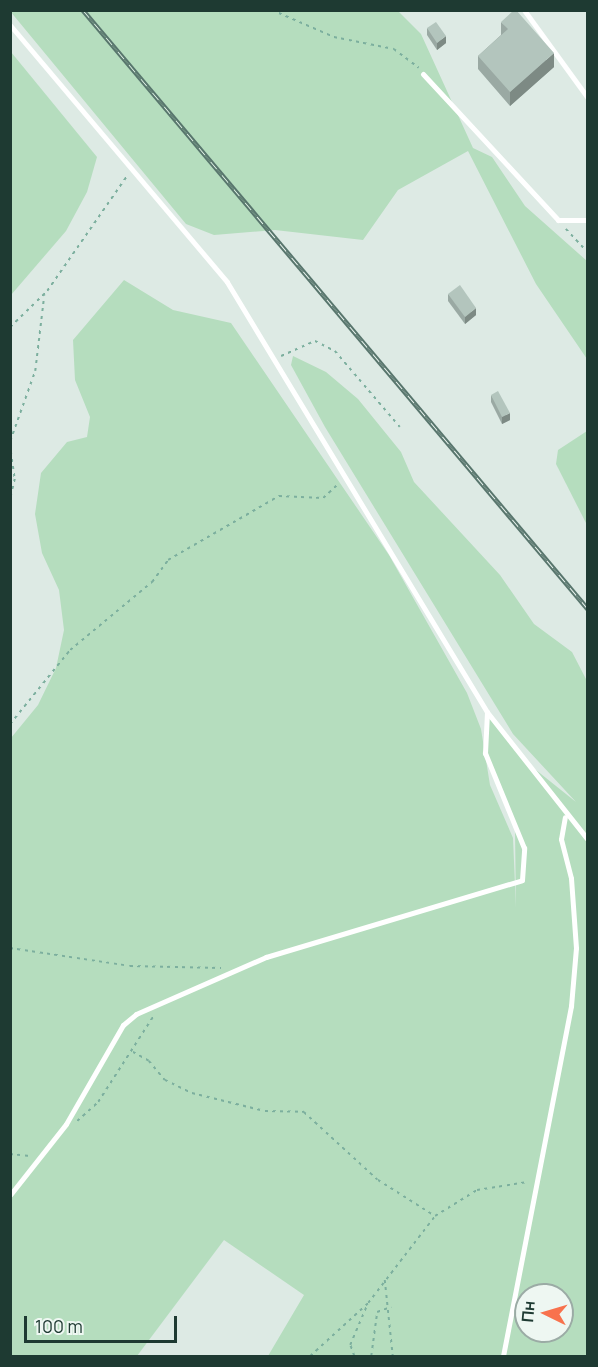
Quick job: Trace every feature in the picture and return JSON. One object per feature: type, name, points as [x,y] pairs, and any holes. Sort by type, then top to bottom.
[{"type":"lane","points":[[524,10],[588,98]]},
{"type":"lane","points":[[10,25],[130,171],[226,282],[487,712],[565,817],[588,840]]},
{"type":"lane","points":[[423,74],[558,220],[588,220]]},
{"type":"lane","points":[[10,1195],[38,1162],[123,1025],[159,1003],[241,968],[522,880],[524,848],[485,753],[487,712]]},
{"type":"lane","points":[[503,1356],[571,1006],[576,948],[571,878],[561,839],[565,817]]},
{"type":"path","points":[[272,10],[334,37],[394,49],[423,74]]},
{"type":"path","points":[[10,327],[44,294],[130,171]]},
{"type":"path","points":[[558,220],[588,253]]},
{"type":"path","points":[[10,500],[15,478],[10,442],[35,371],[44,294]]},
{"type":"path","points":[[275,360],[315,342],[335,351],[400,427]]},
{"type":"path","points":[[10,724],[70,650],[152,582],[168,560],[279,496],[323,498],[344,478]]},
{"type":"path","points":[[10,948],[130,966],[241,968]]},
{"type":"path","points":[[69,1128],[98,1102],[112,1072],[133,1052],[159,1003]]},
{"type":"path","points":[[133,1052],[149,1061],[165,1080],[192,1093],[265,1111],[304,1112],[378,1180],[435,1216]]},
{"type":"path","points":[[10,1154],[38,1162]]},
{"type":"path","points":[[310,1356],[368,1303],[435,1216],[477,1190],[513,1180],[536,1184]]},
{"type":"path","points":[[385,1280],[392,1307],[393,1356]]},
{"type":"path","points":[[354,1356],[350,1345],[368,1303]]},
{"type":"path","points":[[371,1356],[377,1312],[392,1307]]},
{"type":"green space","points":[[10,11],[398,11],[421,34],[473,148],[492,157],[525,206],[587,261],[587,359],[536,284],[468,151],[398,190],[363,240],[275,230],[214,235],[186,224]]},
{"type":"green space","points":[[11,52],[97,157],[87,192],[66,231],[11,295]]},
{"type":"green space","points":[[124,280],[173,310],[231,323],[389,555],[467,693],[481,729],[490,785],[513,838],[516,908],[515,830],[484,743],[487,712],[521,758],[576,802],[513,734],[325,427],[291,365],[293,356],[326,372],[358,399],[401,452],[414,482],[500,575],[534,624],[572,652],[587,681],[587,1356],[268,1356],[304,1295],[224,1240],[137,1356],[11,1356],[11,738],[38,705],[56,668],[64,630],[59,590],[42,553],[35,514],[41,473],[67,442],[87,437],[90,417],[75,380],[73,340]]},
{"type":"green space","points":[[587,431],[587,525],[556,464],[558,450]]},
{"type":"building","points":[[514,10],[554,53],[510,92],[478,56],[508,29],[501,22]]},
{"type":"building","points":[[436,22],[446,36],[437,43],[427,28]]},
{"type":"building","points":[[460,285],[476,308],[465,317],[448,294]]},
{"type":"building","points":[[498,391],[510,413],[502,417],[491,395]]},
{"type":"railway","points":[[83,10],[588,609]]}]
